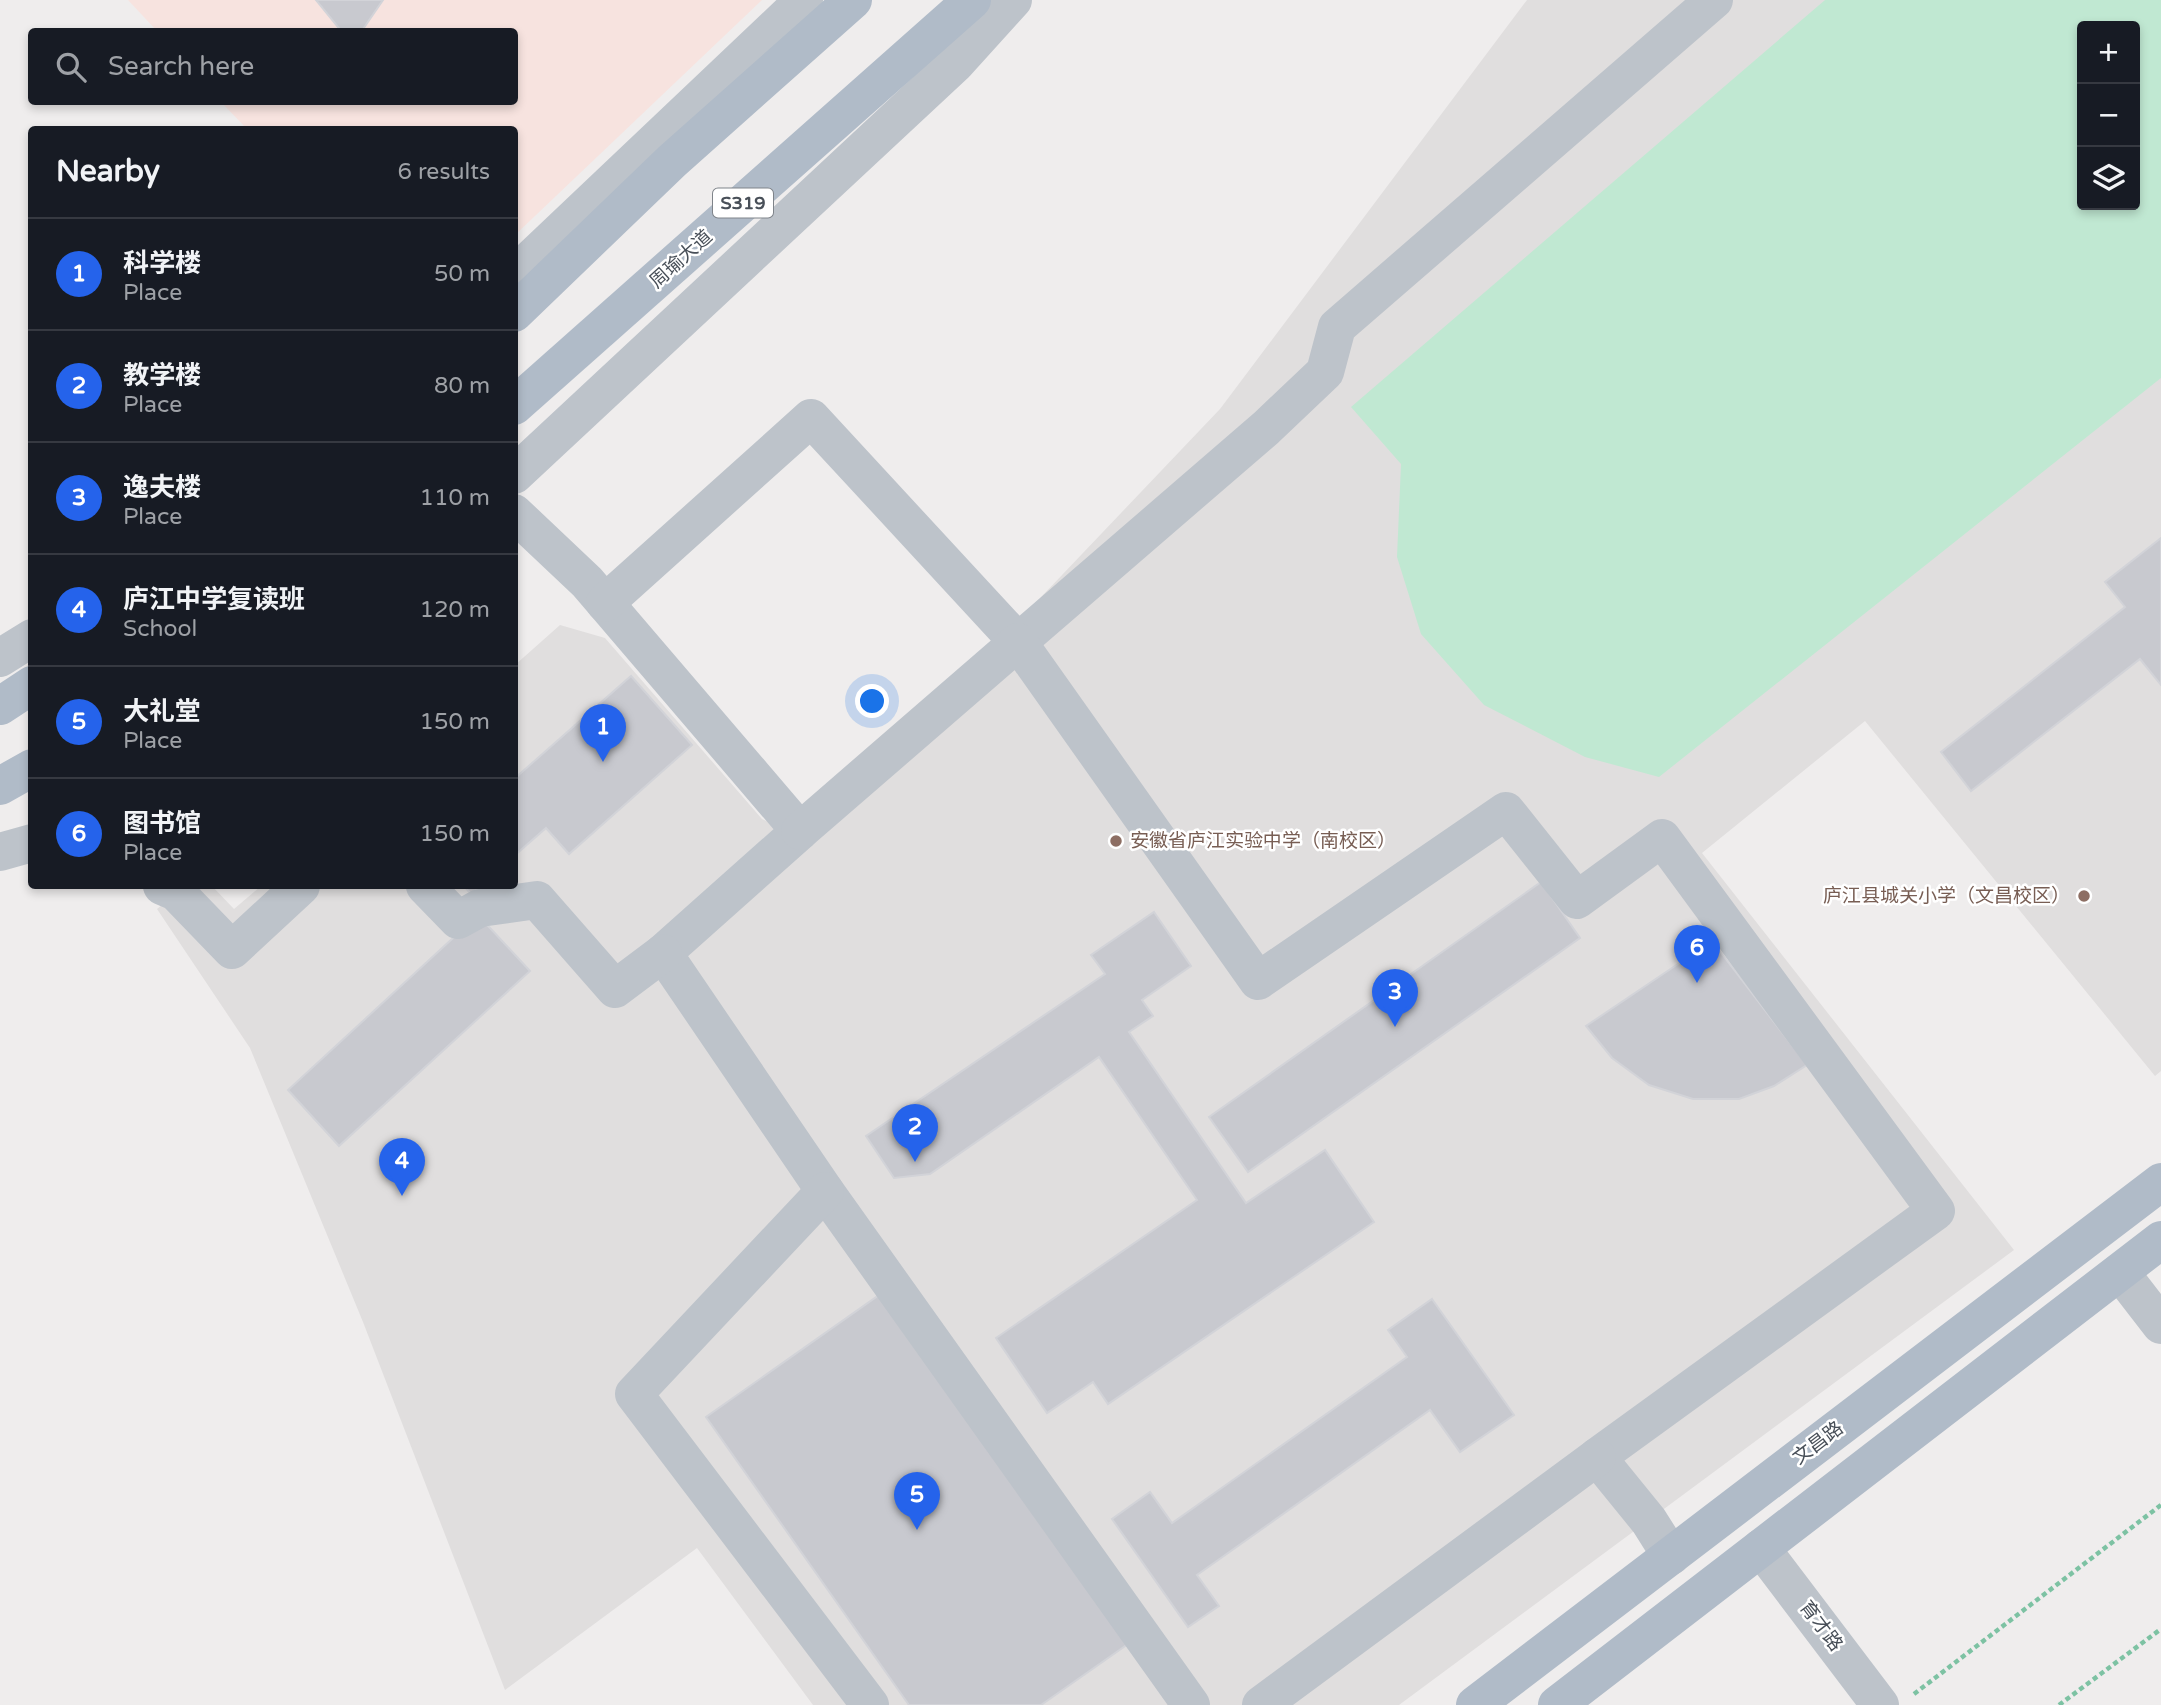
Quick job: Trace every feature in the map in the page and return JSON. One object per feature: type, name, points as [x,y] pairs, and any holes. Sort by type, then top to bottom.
[{"type":"main road","points":[[518,309],[672,161],[852,0]]},
{"type":"main road","name":"周瑜大道","points":[[518,402],[972,0]]},
{"type":"main road","points":[[0,706],[28,688]]},
{"type":"main road","points":[[0,786],[28,770]]},
{"type":"main road","name":"文昌路","points":[[1475,1705],[2161,1182]]},
{"type":"main road","points":[[1557,1705],[2161,1240]]},
{"type":"street","points":[[518,271],[804,0]]},
{"type":"street","points":[[518,471],[956,63],[1013,0]]},
{"type":"street","points":[[428,889],[458,920],[480,908],[537,900],[615,989],[663,953],[1266,428],[1325,372],[1336,327],[1714,0]]},
{"type":"street","points":[[605,603],[811,418],[1018,642],[1258,981],[1506,810],[1577,900],[1662,838],[1936,1211],[1261,1705]]},
{"type":"street","points":[[518,517],[587,582],[800,831]]},
{"type":"street","points":[[0,658],[28,640]]},
{"type":"street","points":[[0,852],[28,844]]},
{"type":"street","points":[[169,889],[176,892],[232,950],[298,889]]},
{"type":"street","points":[[663,953],[825,1191],[1191,1705]]},
{"type":"street","points":[[825,1191],[634,1394],[870,1705]]},
{"type":"street","points":[[2120,1272],[2161,1325]]},
{"type":"street","points":[[1597,1457],[1648,1521],[1671,1556]]},
{"type":"street","name":"育才路","points":[[1761,1548],[1895,1701]]},
{"type":"path","points":[[1895,1701],[2161,1505]]},
{"type":"path","points":[[2059,1705],[2161,1629]]},
{"type":"shaded area","points":[[128,0],[762,0],[518,232],[518,126],[244,126],[224,105],[518,105],[518,28],[154,28]]},
{"type":"shaded area","name":"安徽省庐江实验中学（南校区）","points":[[1527,0],[2161,0],[2161,1071],[2155,1076],[1865,721],[1702,853],[2014,1250],[1399,1705],[813,1705],[697,1548],[505,1690],[363,1322],[250,1048],[157,909],[181,889],[215,889],[234,909],[257,889],[518,889],[518,662],[560,625],[605,638],[762,819],[781,828],[1023,616],[1220,409]]},
{"type":"green space","points":[[1825,0],[2161,0],[2161,378],[1659,777],[1585,757],[1484,705],[1421,634],[1397,557],[1401,464],[1351,407]]},
{"type":"building","points":[[316,0],[383,0],[364,28],[339,28]]},
{"type":"building","points":[[2161,538],[2161,685],[2140,659],[1971,791],[1941,752],[2125,607],[2105,582]]},
{"type":"building","points":[[631,676],[692,745],[569,854],[546,828],[518,852],[518,775]]},
{"type":"building","points":[[1541,882],[1580,938],[1248,1172],[1209,1117]]},
{"type":"building","points":[[1154,912],[1191,966],[1142,1000],[1153,1016],[1129,1032],[1246,1203],[1325,1150],[1374,1222],[1108,1404],[1093,1382],[1047,1413],[996,1338],[1197,1200],[1099,1057],[930,1174],[894,1178],[866,1136],[1105,974],[1091,955]]},
{"type":"building","points":[[478,915],[530,971],[339,1146],[288,1090]]},
{"type":"building","points":[[1712,941],[1807,1065],[1774,1086],[1739,1099],[1693,1099],[1649,1085],[1612,1058],[1586,1026]]},
{"type":"building","points":[[882,1293],[1128,1644],[1041,1705],[909,1705],[706,1417]]},
{"type":"building","points":[[1432,1299],[1514,1415],[1460,1452],[1430,1410],[1197,1575],[1219,1606],[1188,1627],[1112,1519],[1150,1492],[1172,1523],[1407,1357],[1388,1330]]},
{"type":"place","name":"科学楼","points":[[603,762]]},
{"type":"place","name":"安徽省庐江实验中学（南校区）","points":[[1116,841]]},
{"type":"place","name":"庐江县城关小学（文昌校区）","points":[[2084,896]]},
{"type":"place","name":"图书馆","points":[[1697,983]]},
{"type":"place","name":"逸夫楼","points":[[1395,1027]]},
{"type":"place","name":"教学楼","points":[[915,1162]]},
{"type":"place","name":"庐江中学复读班","points":[[402,1196]]},
{"type":"place","name":"大礼堂","points":[[917,1530]]}]
